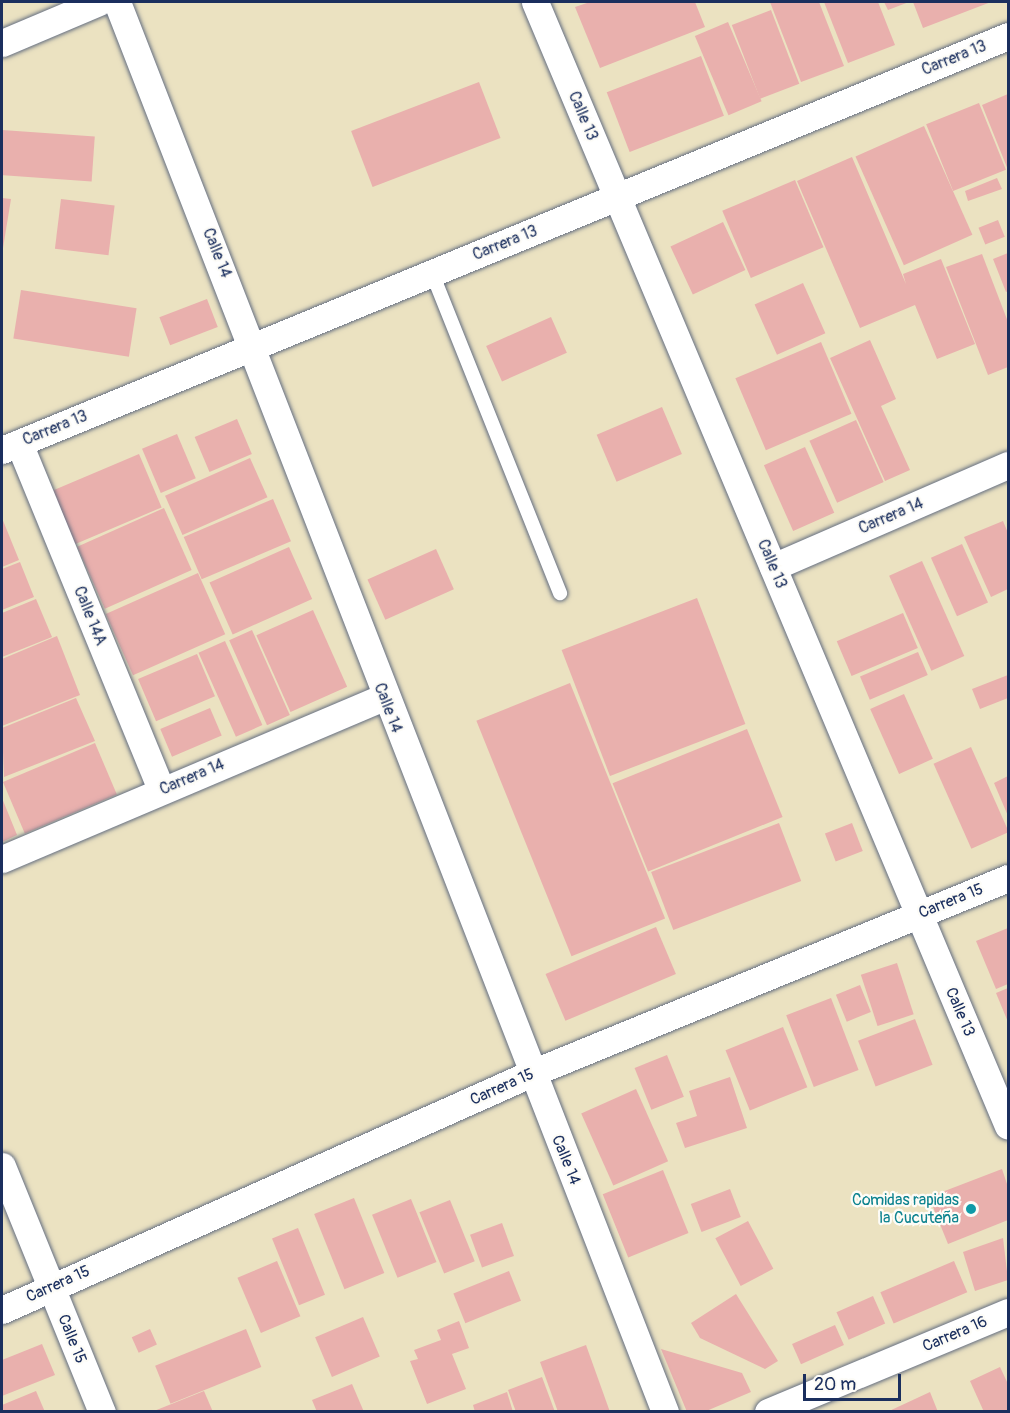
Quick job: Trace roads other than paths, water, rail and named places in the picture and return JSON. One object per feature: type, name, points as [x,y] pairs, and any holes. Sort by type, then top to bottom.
[{"type":"street","points":[[2,43],[99,2]]},
{"type":"street","name":"Calle 14","points":[[117,2],[254,346],[384,697],[665,1412]]},
{"type":"street","name":"Calle 13","points":[[535,2],[1008,1126]]},
{"type":"street","name":"Carrera 13","points":[[10,446],[1008,36]]},
{"type":"street","name":"Calle 14A","points":[[10,446],[161,790]]},
{"type":"street","name":"Carrera 14","points":[[773,567],[1008,465]]},
{"type":"street","name":"Carrera 14","points":[[2,859],[384,697]]},
{"type":"street","name":"Carrera 15","points":[[2,1310],[532,1073],[1008,878]]},
{"type":"street","name":"Calle 15","points":[[2,1166],[102,1412]]},
{"type":"street","name":"Carrera 16","points":[[768,1412],[1008,1312]]},
{"type":"lane","points":[[432,273],[560,593]]},
{"type":"place","name":"Comidas rapidas la Cucuteña","points":[[971,1209]]}]
